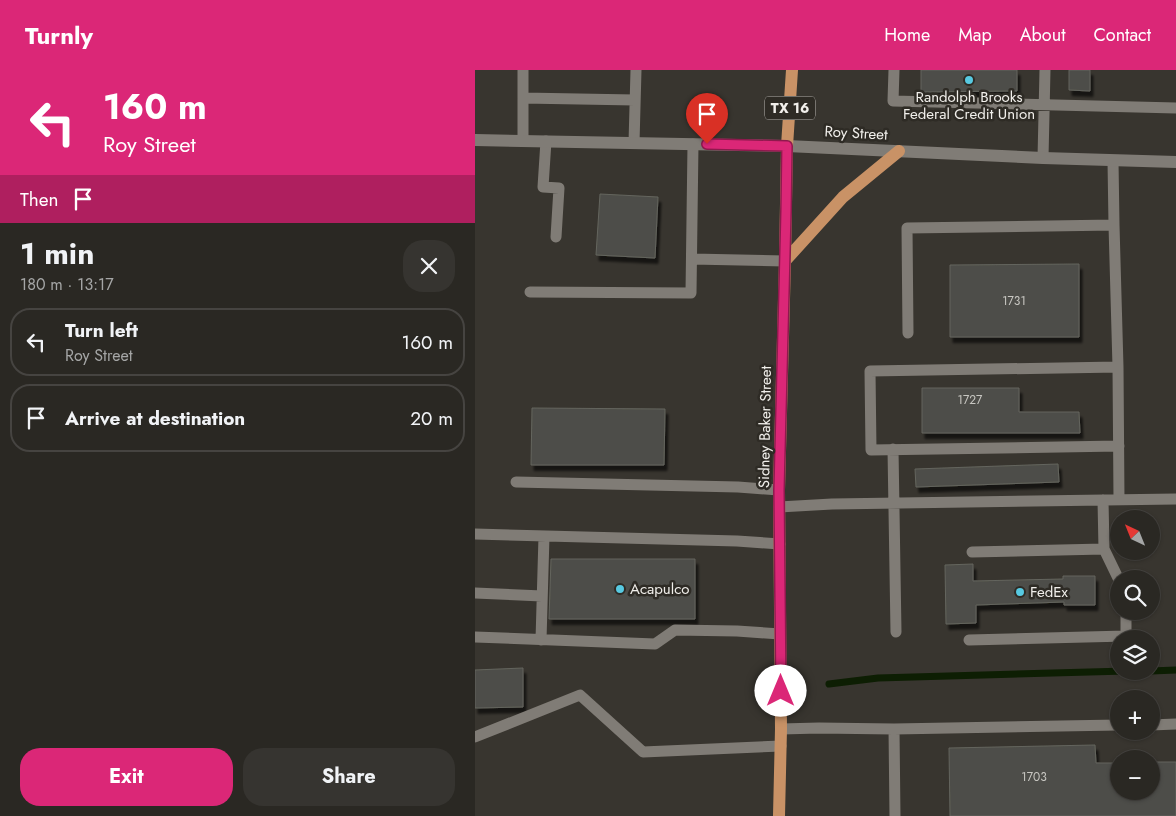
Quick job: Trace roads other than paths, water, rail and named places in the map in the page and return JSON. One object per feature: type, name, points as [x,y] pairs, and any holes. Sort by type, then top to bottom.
[{"type":"main road","name":"Sidney Baker Street","points":[[779,816],[781,729],[779,490],[787,146],[793,70]]},
{"type":"main road","points":[[785,261],[843,197],[899,151]]},
{"type":"street","name":"Roy Street","points":[[475,140],[787,146],[1113,161],[1176,162]]},
{"type":"lane","points":[[523,70],[523,141]]},
{"type":"lane","points":[[634,142],[636,70]]},
{"type":"lane","points":[[894,70],[893,101],[1176,108]]},
{"type":"lane","points":[[1043,158],[1045,70]]},
{"type":"lane","points":[[523,98],[635,100]]},
{"type":"lane","points":[[546,141],[543,187],[559,188],[556,237]]},
{"type":"lane","points":[[530,292],[691,293],[693,144]]},
{"type":"lane","points":[[1113,161],[1119,500]]},
{"type":"lane","points":[[908,333],[907,228],[1114,225]]},
{"type":"lane","points":[[692,259],[785,261]]},
{"type":"lane","points":[[1118,367],[870,371],[871,450],[1119,446]]},
{"type":"lane","points":[[893,449],[896,632]]},
{"type":"lane","points":[[516,482],[738,487],[779,490]]},
{"type":"lane","points":[[779,507],[893,503],[1176,499]]},
{"type":"lane","points":[[1103,500],[1104,549],[1114,570]]},
{"type":"lane","points":[[475,534],[737,541],[780,544]]},
{"type":"lane","points":[[541,640],[544,536]]},
{"type":"lane","points":[[972,552],[1104,549]]},
{"type":"lane","points":[[475,593],[542,596]]},
{"type":"lane","points":[[969,640],[1126,636],[1126,620]]},
{"type":"lane","points":[[475,637],[655,644],[675,630],[780,634]]},
{"type":"lane","points":[[475,737],[579,695],[643,752],[781,746]]},
{"type":"lane","points":[[1160,725],[1176,724]]},
{"type":"lane","points":[[781,729],[1110,725]]},
{"type":"lane","points":[[894,729],[895,816]]},
{"type":"waterway","points":[[1160,671],[1176,670]]},
{"type":"waterway","points":[[829,684],[878,678],[1110,671]]},
{"type":"place","name":"Randolph Brooks Federal Credit Union","points":[[969,80]]},
{"type":"place","name":"Acapulco","points":[[620,589]]},
{"type":"place","name":"FedEx","points":[[1020,592]]}]
